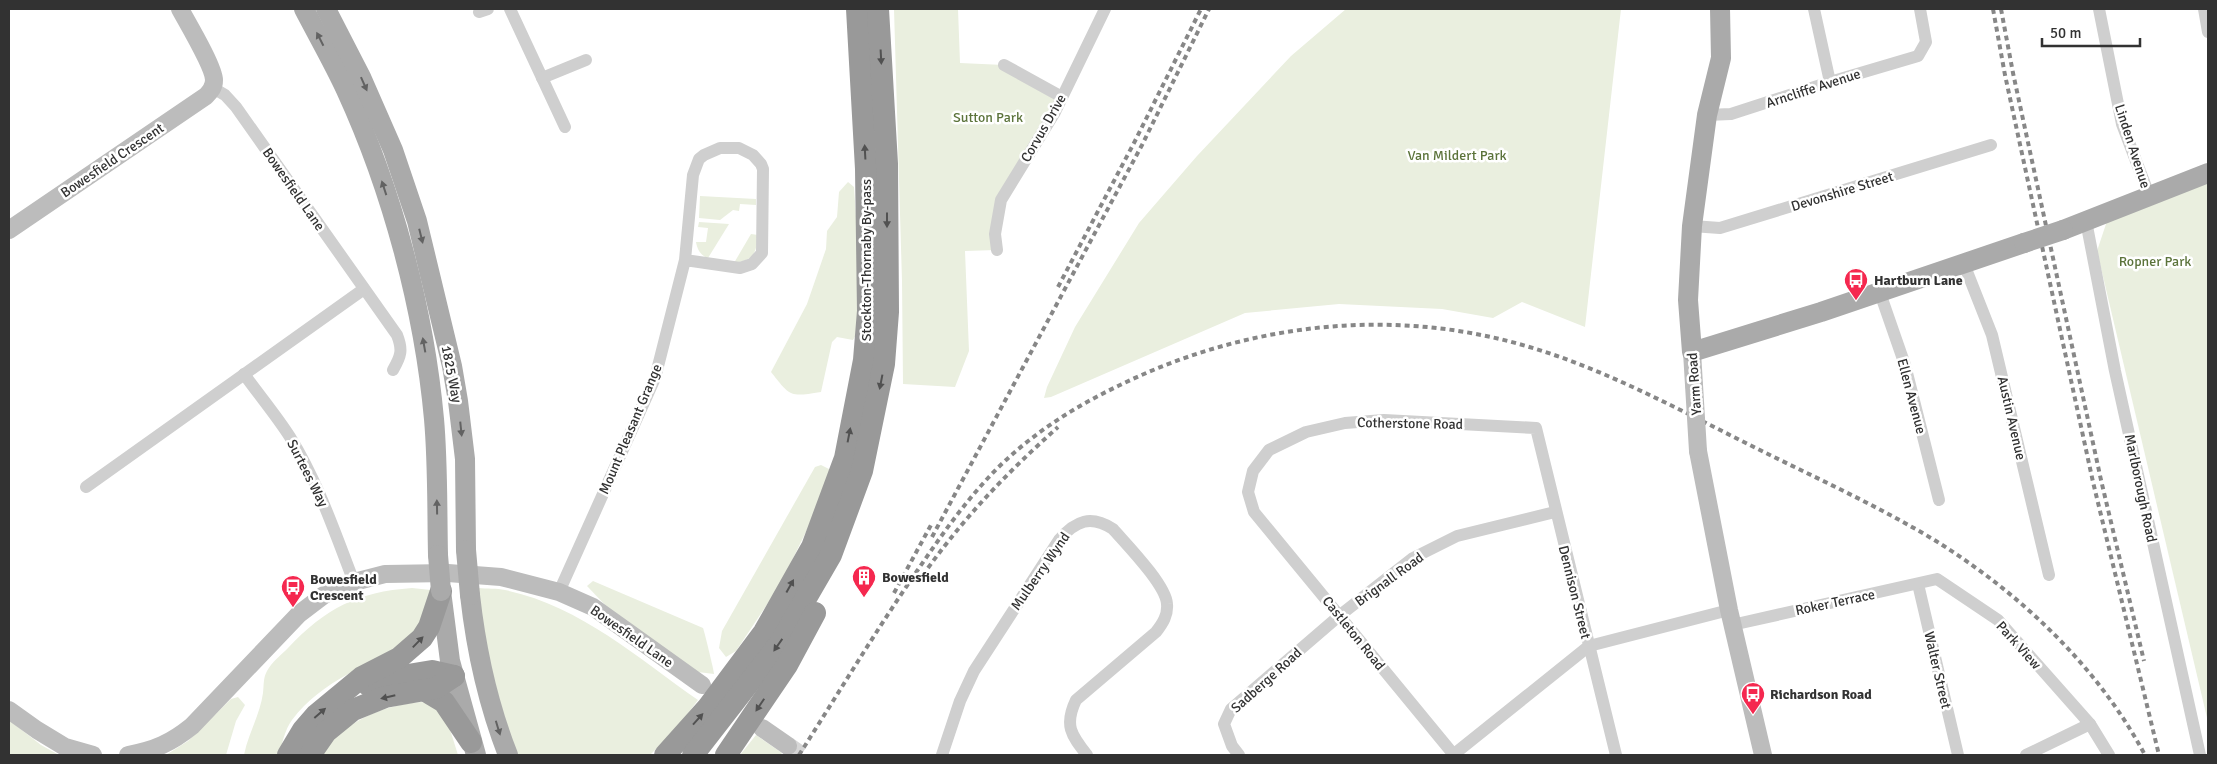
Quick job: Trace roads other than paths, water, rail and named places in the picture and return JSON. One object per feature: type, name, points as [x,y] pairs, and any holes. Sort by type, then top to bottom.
[{"type":"highway","name":"Stockton-Thornaby By-pass","points":[[665,755],[708,707],[764,632],[812,547],[845,458],[864,360],[868,311],[866,169],[857,9]]},
{"type":"highway","name":"Stockton-Thornaby By-pass","points":[[693,755],[780,643],[831,555],[862,472],[884,364],[888,312],[887,164],[878,9]]},
{"type":"highway","points":[[726,755],[787,665],[836,571],[860,509],[862,472]]},
{"type":"highway","points":[[288,755],[307,725],[339,697],[362,677],[399,658],[422,638],[429,627],[441,591]]},
{"type":"highway","points":[[339,697],[390,678],[432,671],[454,676]]},
{"type":"highway","points":[[310,755],[326,732],[353,710],[385,697],[436,688],[454,676]]},
{"type":"highway","points":[[424,690],[444,702],[474,749]]},
{"type":"main road","name":"1825 Way","points":[[304,9],[346,90],[376,161],[398,227],[423,340],[434,418],[438,556],[441,591],[454,676],[474,749]]},
{"type":"main road","name":"1825 Way","points":[[326,9],[361,77],[389,141],[417,221],[448,350],[458,401],[465,459],[466,550],[470,595],[483,672],[508,755]]},
{"type":"main road","name":"Yarm Road","points":[[1692,352],[1688,300],[1692,226],[1707,115],[1721,58],[1720,9]]},
{"type":"main road","points":[[1692,352],[1880,292],[2063,230],[2208,172]]},
{"type":"main road","points":[[454,676],[483,672]]},
{"type":"street","points":[[180,9],[210,66],[214,78],[213,88]]},
{"type":"street","points":[[510,9],[564,127]]},
{"type":"street","name":"Corvus Drive","points":[[997,250],[995,234],[1001,200],[1062,97],[1105,9]]},
{"type":"street","points":[[1814,9],[1830,82]]},
{"type":"street","name":"Arncliffe Avenue","points":[[1707,115],[1731,114],[1918,56],[1926,42],[1920,9]]},
{"type":"street","name":"Linden Avenue","points":[[2099,9],[2122,124],[2149,195]]},
{"type":"street","points":[[2204,9],[2208,32]]},
{"type":"street","points":[[542,78],[586,60]]},
{"type":"street","points":[[1004,64],[1062,97]]},
{"type":"street","name":"Bowesfield Crescent","points":[[9,230],[206,96],[213,88]]},
{"type":"street","name":"Bowesfield Lane","points":[[213,88],[225,95],[236,107],[397,335],[402,348],[400,358],[393,370]]},
{"type":"street","name":"Devonshire Street","points":[[1692,226],[1720,228],[1991,145]]},
{"type":"street","name":"Mount Pleasant Grange","points":[[558,592],[655,378],[685,260],[693,175],[699,159],[720,148],[746,150],[758,159],[763,169],[764,249],[762,254],[752,264],[740,268],[685,260]]},
{"type":"street","name":"Marlborough Road","points":[[2086,220],[2115,371],[2200,755]]},
{"type":"street","name":"Austin Avenue","points":[[1964,264],[1992,335],[2049,575]]},
{"type":"street","points":[[86,487],[364,289]]},
{"type":"street","name":"Ellen Avenue","points":[[1880,292],[1905,365],[1939,500]]},
{"type":"street","name":"Yarm Road","points":[[1692,352],[1698,451],[1731,618],[1763,755]]},
{"type":"street","name":"Surtees Way","points":[[244,374],[290,436],[307,467],[354,582]]},
{"type":"street","name":"Cotherstone Road","points":[[1254,512],[1248,492],[1253,471],[1269,450],[1306,432],[1345,423],[1384,420],[1536,428]]},
{"type":"street","name":"Dennison Street","points":[[1536,428],[1555,512],[1616,755]]},
{"type":"street","name":"Castleton Road","points":[[1254,512],[1454,755]]},
{"type":"street","name":"Brignall Road","points":[[1339,616],[1413,558],[1457,536],[1555,512]]},
{"type":"street","name":"Mulberry Wynd","points":[[942,755],[960,701],[988,648],[1059,540],[1069,528],[1079,522],[1092,521],[1104,523],[1113,529],[1157,582],[1164,592],[1168,603],[1164,622],[1156,632],[1076,700],[1070,711],[1071,732],[1087,755]]},
{"type":"street","points":[[128,755],[144,752],[174,741],[212,707],[299,614],[324,596],[354,582],[385,574],[448,573],[501,577],[558,592]]},
{"type":"street","name":"Roker Terrace","points":[[1731,618],[1937,579]]},
{"type":"street","name":"Park View","points":[[1937,579],[1998,620],[2090,724],[2109,755]]},
{"type":"street","name":"Walter Street","points":[[1918,584],[1958,755]]},
{"type":"street","name":"Bowesfield Lane","points":[[558,592],[593,607],[702,685]]},
{"type":"street","name":"Sadberge Road","points":[[1238,755],[1232,746],[1224,724],[1231,709],[1339,616]]},
{"type":"street","points":[[1454,755],[1589,646],[1731,618]]},
{"type":"street","points":[[9,710],[65,747],[93,755]]},
{"type":"street","points":[[2026,755],[2090,724]]},
{"type":"street","points":[[762,728],[788,746]]},
{"type":"tunnel","points":[[788,746],[801,755]]},
{"type":"railway","points":[[1058,287],[1135,141],[1201,9]]},
{"type":"railway","points":[[932,537],[1142,145],[1209,9]]},
{"type":"railway","points":[[1993,9],[2005,75],[2093,482],[2159,755]]},
{"type":"railway","points":[[2001,9],[2013,73],[2101,480],[2144,661]]},
{"type":"railway","points":[[799,755],[886,617],[951,523],[988,478],[1032,438],[1065,415],[1118,386],[1166,365],[1216,348],[1267,336],[1318,328],[1370,325],[1423,327],[1475,334],[1558,356],[1651,396],[1896,518],[1936,541],[1998,584],[2055,635],[2104,692],[2126,723],[2145,755]]},
{"type":"railway","points":[[928,568],[958,529],[989,494],[1058,427]]},
{"type":"railway","points":[[894,593],[931,525]]},
{"type":"place","name":"Hartburn Lane","points":[[1856,301]]},
{"type":"place","name":"Bowesfield","points":[[864,598]]},
{"type":"place","name":"Bowesfield Crescent","points":[[293,608]]},
{"type":"place","name":"Richardson Road","points":[[1753,715]]},
{"type":"park label","name":"Sutton Park","points":[[988,117]]},
{"type":"park label","name":"Van Mildert Park","points":[[1457,155]]},
{"type":"park label","name":"Ropner Park","points":[[2155,261]]}]
